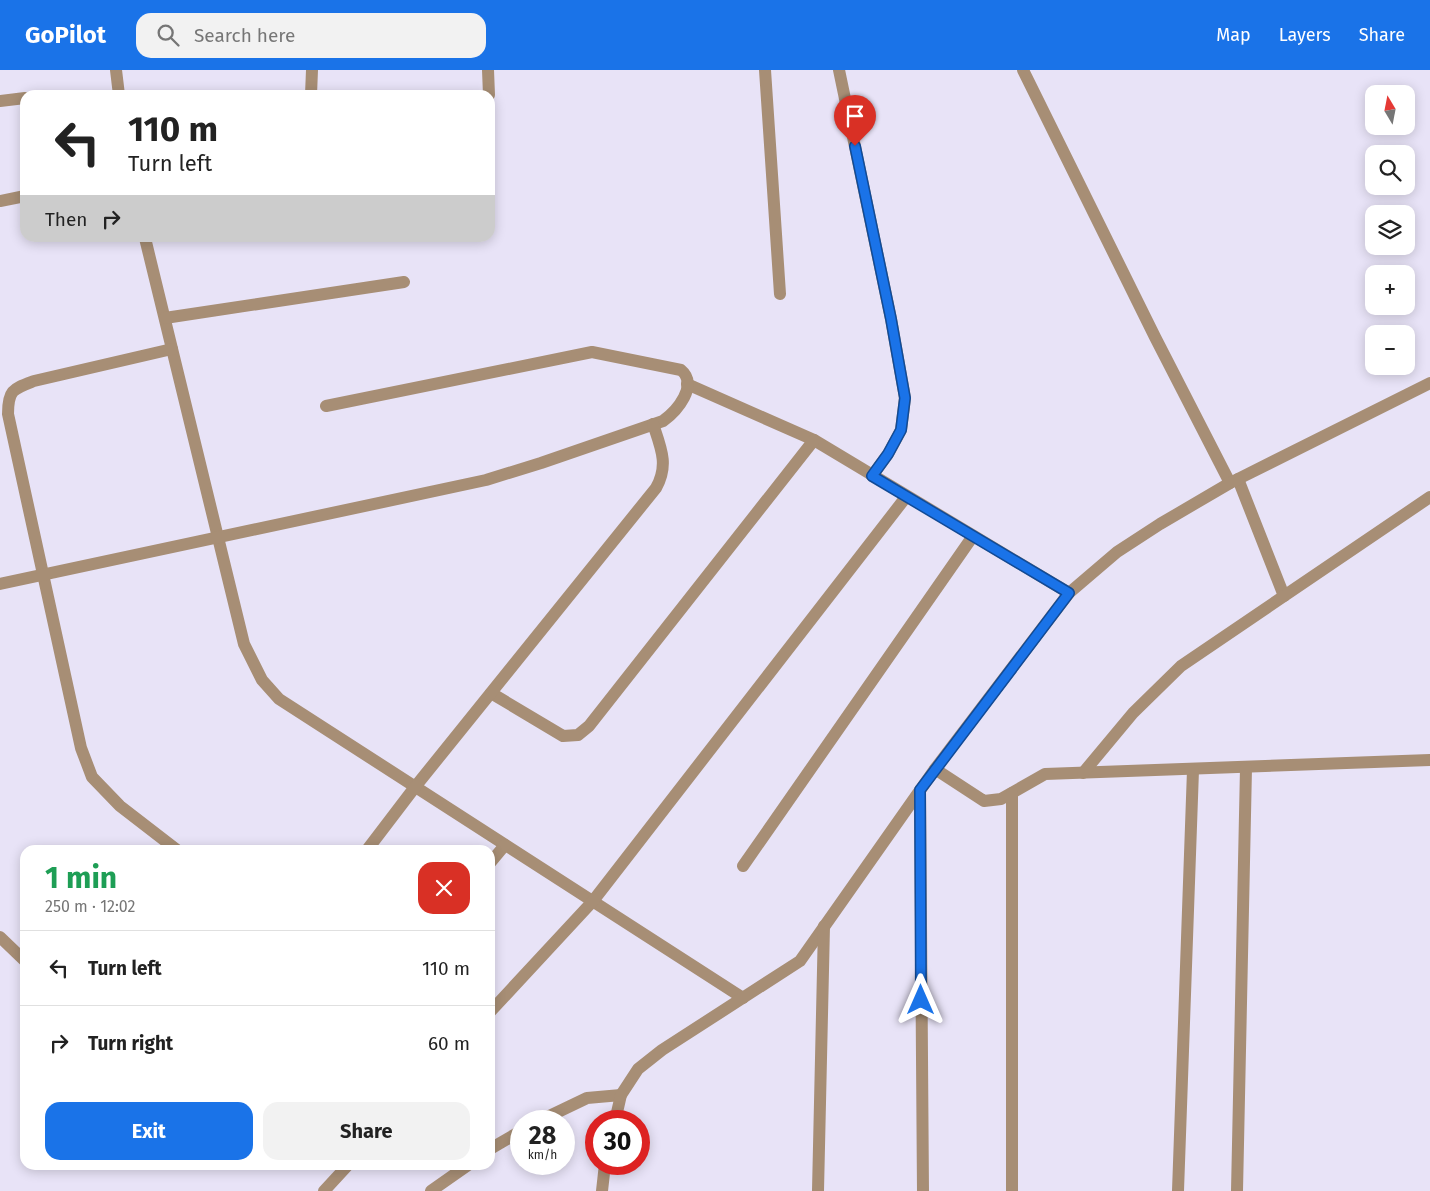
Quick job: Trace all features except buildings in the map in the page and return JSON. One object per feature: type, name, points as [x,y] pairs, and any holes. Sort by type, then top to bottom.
[{"type":"street","points":[[116,70],[118,90]]},
{"type":"street","points":[[311,90],[312,70]]},
{"type":"street","points":[[488,70],[489,90]]},
{"type":"street","points":[[766,70],[780,294]]},
{"type":"street","points":[[839,70],[891,319],[905,398],[901,430],[888,454],[872,476]]},
{"type":"street","points":[[1024,70],[1155,337],[1234,481],[1284,596]]},
{"type":"street","points":[[0,101],[20,99]]},
{"type":"street","points":[[0,201],[20,197]]},
{"type":"street","points":[[145,242],[244,644],[262,680],[279,700],[743,998]]},
{"type":"street","points":[[165,318],[404,282]]},
{"type":"street","points":[[171,845],[120,806],[92,777],[81,748],[8,414],[8,399],[16,388],[34,381],[172,349]]},
{"type":"street","points":[[0,584],[486,480],[541,463],[663,420],[673,414],[685,394],[687,384],[685,373],[680,370],[592,352],[326,406]]},
{"type":"street","points":[[618,1110],[621,1095],[638,1069],[662,1050],[800,961],[935,769],[1069,593],[1117,552],[1160,524],[1234,481],[1430,383]]},
{"type":"street","points":[[687,384],[814,440],[906,497],[1069,593]]},
{"type":"street","points":[[370,845],[656,488],[662,477],[664,462],[653,424]]},
{"type":"street","points":[[491,693],[563,736],[578,735],[589,726],[814,440]]},
{"type":"street","points":[[495,1007],[593,901],[906,497]]},
{"type":"street","points":[[1083,773],[1133,713],[1181,666],[1421,502],[1430,498]]},
{"type":"street","points":[[743,866],[973,536]]},
{"type":"street","points":[[935,769],[984,801],[1001,799],[1045,774],[1430,760]]},
{"type":"street","points":[[1237,1191],[1246,768]]},
{"type":"street","points":[[1178,1191],[1193,770]]},
{"type":"street","points":[[920,790],[923,1191]]},
{"type":"street","points":[[1012,793],[1012,1191]]},
{"type":"street","points":[[495,857],[505,845]]},
{"type":"street","points":[[818,1191],[824,926]]},
{"type":"street","points":[[0,937],[20,955]]},
{"type":"street","points":[[562,1110],[587,1098],[621,1095]]},
{"type":"street","points":[[495,1146],[510,1137]]},
{"type":"street","points":[[324,1191],[343,1170]]},
{"type":"street","points":[[431,1191],[461,1170]]},
{"type":"street","points":[[600,1188],[603,1175]]},
{"type":"route","points":[[855,146],[891,319],[905,398],[901,430],[888,454],[872,476],[1069,593],[920,790],[921,1000]]}]
